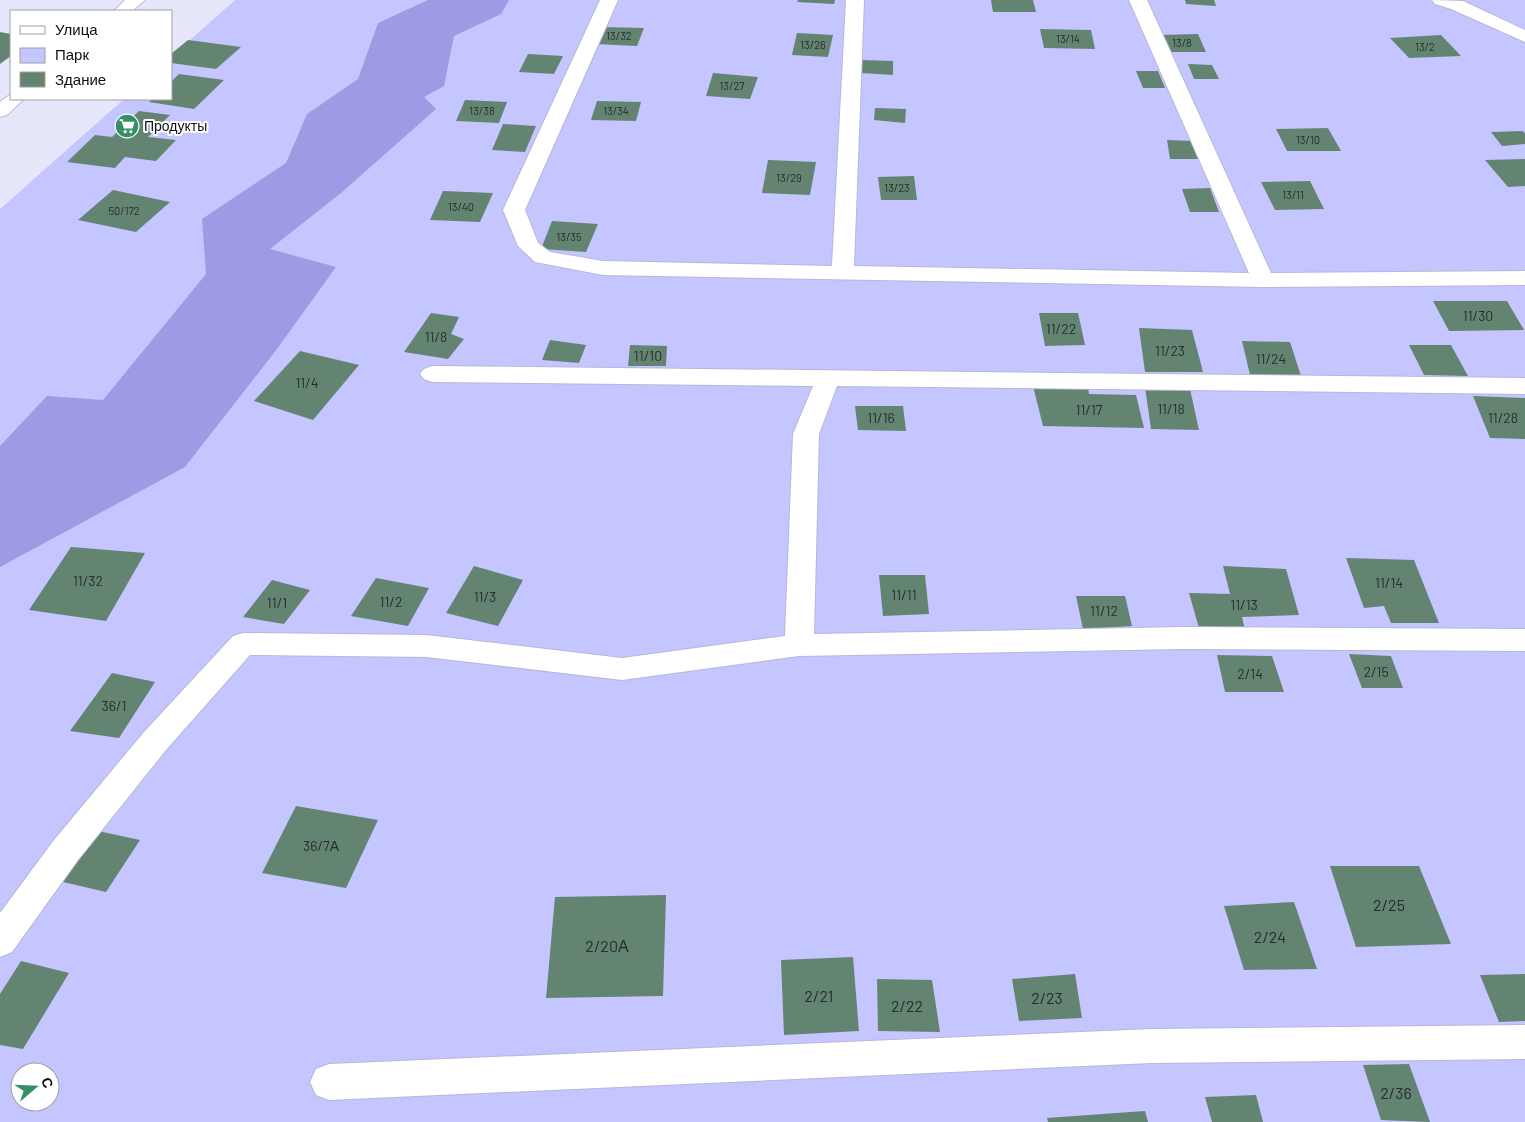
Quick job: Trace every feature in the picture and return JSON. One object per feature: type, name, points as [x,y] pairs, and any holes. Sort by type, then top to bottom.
[{"type":"street","points":[[123,10],[136,0]]},
{"type":"street","points":[[609,0],[514,210],[529,246],[543,258],[603,268],[843,273],[1263,280],[1525,278]]},
{"type":"street","points":[[843,273],[855,0]]},
{"type":"street","points":[[1138,0],[1263,280]]},
{"type":"street","points":[[1441,0],[1457,5],[1525,37]]},
{"type":"street","points":[[0,111],[13,100]]},
{"type":"street","points":[[432,374],[1525,386]]},
{"type":"street","points":[[799,645],[806,434],[828,378]]},
{"type":"street","points":[[0,941],[77,836],[155,741],[243,644],[426,646],[622,669],[799,645],[1182,638],[1525,640]]},
{"type":"street","points":[[329,1082],[1152,1046],[1525,1042]]},
{"type":"green space","points":[[235,0],[1525,0],[1525,1122],[0,1122],[0,209],[123,100],[172,100],[172,56]]},
{"type":"shaded area","points":[[428,0],[509,0],[501,14],[454,36],[444,86],[424,97],[436,109],[341,193],[270,249],[336,267],[277,349],[185,467],[0,567],[0,446],[47,396],[103,400],[206,274],[202,219],[286,163],[307,114],[358,79],[378,23]]},
{"type":"building","points":[[798,0],[835,0],[834,4],[797,2]]},
{"type":"building","points":[[991,0],[1033,0],[1036,12],[993,12]]},
{"type":"building","points":[[1185,0],[1214,0],[1216,6],[1186,4]]},
{"type":"building","points":[[602,27],[644,28],[637,46],[594,44]]},
{"type":"building","points":[[1040,29],[1091,30],[1095,49],[1044,48]]},
{"type":"building","points":[[0,32],[10,34],[10,57],[0,64]]},
{"type":"building","points":[[797,33],[833,35],[828,57],[792,55]]},
{"type":"building","points":[[1198,34],[1206,52],[1166,52],[1158,35]]},
{"type":"building","points":[[1441,35],[1461,56],[1409,58],[1390,38]]},
{"type":"building","points":[[188,40],[241,47],[216,69],[172,63],[172,53]]},
{"type":"building","points":[[528,54],[563,56],[554,74],[519,72]]},
{"type":"building","points":[[861,60],[893,61],[893,75],[861,73]]},
{"type":"building","points":[[1188,64],[1212,65],[1219,79],[1194,79]]},
{"type":"building","points":[[1136,71],[1158,71],[1165,88],[1143,88]]},
{"type":"building","points":[[713,73],[758,77],[750,99],[706,96]]},
{"type":"building","points":[[179,74],[224,80],[194,109],[149,102],[152,100],[172,100],[172,81]]},
{"type":"building","points":[[465,100],[507,102],[499,123],[456,121]]},
{"type":"building","points":[[597,101],[641,102],[636,121],[591,120]]},
{"type":"building","points":[[875,108],[906,109],[905,123],[874,120]]},
{"type":"building","points":[[139,111],[170,115],[148,137],[176,140],[156,161],[125,157],[115,168],[67,162],[95,135],[112,137]]},
{"type":"building","points":[[503,124],[536,126],[525,152],[492,150]]},
{"type":"building","points":[[1328,128],[1341,151],[1287,151],[1276,129]]},
{"type":"building","points":[[1522,131],[1525,133],[1525,144],[1502,146],[1491,132]]},
{"type":"building","points":[[1167,140],[1192,141],[1198,159],[1170,159]]},
{"type":"building","points":[[1525,159],[1525,186],[1508,187],[1485,160]]},
{"type":"building","points":[[768,160],[816,162],[810,195],[762,193]]},
{"type":"building","points":[[914,176],[917,200],[881,200],[878,177]]},
{"type":"building","points":[[1310,181],[1324,209],[1275,210],[1261,182]]},
{"type":"building","points":[[1210,188],[1219,212],[1190,212],[1182,189]]},
{"type":"building","points":[[113,190],[170,202],[136,232],[78,220]]},
{"type":"building","points":[[443,191],[493,193],[480,222],[430,220]]},
{"type":"building","points":[[552,221],[598,224],[586,252],[541,249]]},
{"type":"building","points":[[1433,301],[1507,301],[1524,330],[1449,331]]},
{"type":"building","points":[[431,313],[459,317],[451,334],[464,339],[448,359],[404,352]]},
{"type":"building","points":[[1039,313],[1078,313],[1085,345],[1045,346]]},
{"type":"building","points":[[1139,328],[1192,330],[1203,372],[1145,372]]},
{"type":"building","points":[[550,340],[586,345],[579,363],[542,360]]},
{"type":"building","points":[[1242,341],[1290,342],[1301,376],[1250,375]]},
{"type":"building","points":[[630,345],[667,346],[666,366],[628,366]]},
{"type":"building","points":[[1409,345],[1451,345],[1468,376],[1424,375]]},
{"type":"building","points":[[300,351],[359,365],[313,420],[254,401]]},
{"type":"building","points":[[1033,386],[1088,387],[1089,394],[1136,395],[1144,428],[1043,426]]},
{"type":"building","points":[[1145,387],[1190,389],[1199,430],[1151,429]]},
{"type":"building","points":[[1473,396],[1525,398],[1525,439],[1490,438]]},
{"type":"building","points":[[855,406],[903,406],[906,431],[858,430]]},
{"type":"building","points":[[71,547],[145,553],[106,621],[29,610]]},
{"type":"building","points":[[1346,558],[1414,560],[1439,623],[1391,623],[1384,606],[1364,608]]},
{"type":"building","points":[[474,566],[523,580],[498,626],[446,613]]},
{"type":"building","points":[[1223,566],[1286,569],[1299,615],[1242,617],[1245,630],[1199,628],[1189,593],[1230,594]]},
{"type":"building","points":[[879,575],[925,575],[929,614],[883,616]]},
{"type":"building","points":[[376,578],[429,588],[408,626],[351,616]]},
{"type":"building","points":[[272,580],[310,590],[284,624],[243,617]]},
{"type":"building","points":[[1076,596],[1125,596],[1132,626],[1083,629]]},
{"type":"building","points":[[1349,654],[1391,656],[1403,688],[1362,688]]},
{"type":"building","points":[[1217,655],[1272,656],[1284,692],[1225,692]]},
{"type":"building","points":[[112,673],[155,682],[119,738],[70,731]]},
{"type":"building","points":[[296,806],[378,820],[346,888],[262,873]]},
{"type":"building","points":[[98,831],[140,840],[106,892],[63,882]]},
{"type":"building","points":[[1330,866],[1419,866],[1451,944],[1356,947]]},
{"type":"building","points":[[666,895],[663,996],[546,998],[555,897]]},
{"type":"building","points":[[1294,902],[1317,969],[1244,970],[1224,906]]},
{"type":"building","points":[[853,957],[859,1031],[784,1035],[781,960]]},
{"type":"building","points":[[21,961],[69,973],[23,1049],[0,1045],[0,994]]},
{"type":"building","points":[[1075,974],[1082,1018],[1019,1021],[1012,979]]},
{"type":"building","points":[[1525,974],[1525,1021],[1499,1022],[1480,975]]},
{"type":"building","points":[[877,979],[932,980],[940,1032],[878,1031]]},
{"type":"building","points":[[1409,1064],[1430,1122],[1381,1120],[1363,1065]]},
{"type":"building","points":[[1256,1095],[1263,1122],[1212,1122],[1205,1097]]},
{"type":"building","points":[[1145,1111],[1148,1122],[1048,1122],[1047,1118]]},
{"type":"place","name":"Продукты","points":[[127,126]]}]
